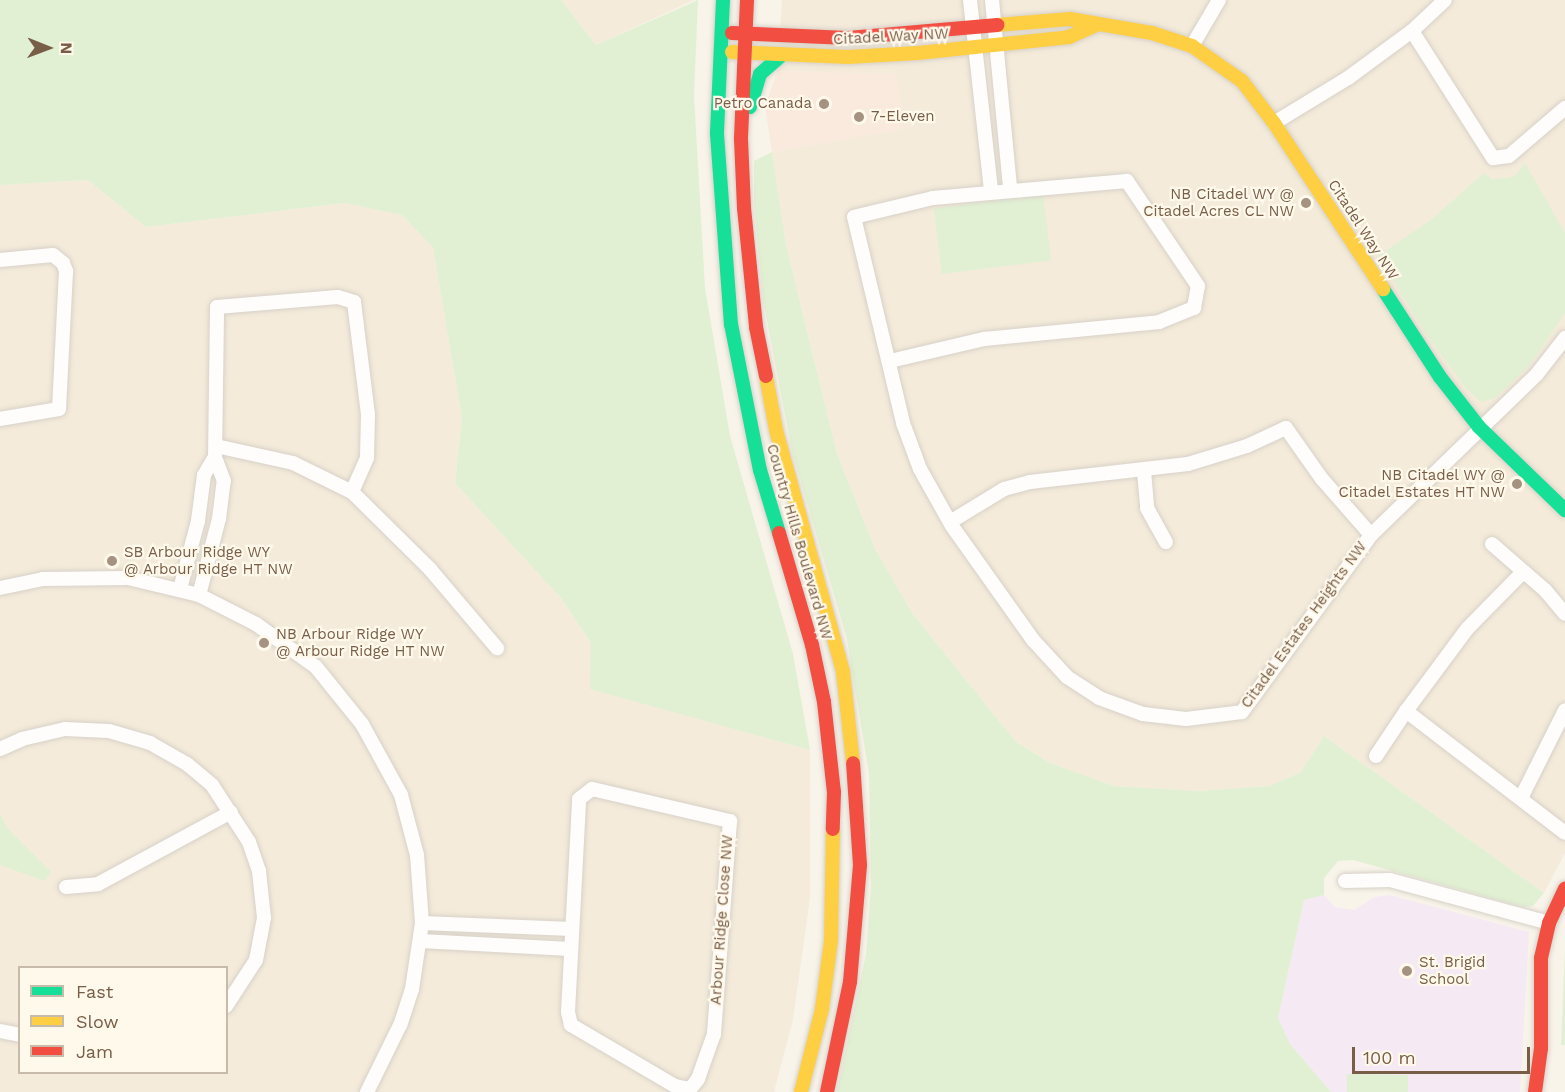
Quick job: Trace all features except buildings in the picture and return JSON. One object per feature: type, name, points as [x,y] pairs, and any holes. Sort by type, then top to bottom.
[{"type":"main road","name":"Country Hills Boulevard NW","points":[[723,0],[719,51],[719,203],[731,324],[760,470],[812,645],[824,702],[834,792],[831,940],[822,1009],[801,1092]]},
{"type":"main road","name":"Country Hills Boulevard NW","points":[[747,0],[741,139],[749,267],[764,377],[789,483],[831,623],[853,740],[859,812],[857,918],[845,1011],[827,1092]]},
{"type":"main road","name":"Citadel Way NW","points":[[720,33],[848,38],[994,23],[1070,19],[1152,33],[1192,46],[1242,81],[1274,123],[1440,377],[1479,427],[1565,510]]},
{"type":"main road","name":"Citadel Way NW","points":[[719,51],[848,57],[975,48],[1069,37],[1098,24]]},
{"type":"main road","points":[[741,139],[760,74],[782,55]]},
{"type":"main road","points":[[1535,1092],[1541,1048],[1541,958],[1549,923],[1565,889]]},
{"type":"main road","points":[[1541,1048],[1549,1092]]},
{"type":"street","points":[[970,0],[991,190]]},
{"type":"street","points":[[992,0],[1010,188]]},
{"type":"street","points":[[1192,46],[1219,0]]},
{"type":"street","points":[[1274,123],[1348,78],[1412,31],[1445,0]]},
{"type":"street","points":[[1412,31],[1493,158],[1509,156],[1565,108]]},
{"type":"street","points":[[890,362],[984,339],[1159,322],[1194,308],[1198,286],[1127,181],[991,190],[933,198],[854,217],[903,423],[920,469],[950,522]]},
{"type":"street","points":[[0,260],[53,255],[63,263],[66,271],[59,409],[0,419]]},
{"type":"street","points":[[199,595],[219,519],[224,481],[215,452],[217,307],[327,297],[348,299],[357,308],[368,414],[367,458],[352,492]]},
{"type":"street","name":"Citadel Estates Heights NW","points":[[1371,535],[1322,479],[1286,428],[1208,458],[1144,471],[1030,482],[1004,489],[950,522],[1033,640],[1067,677],[1099,698],[1143,714],[1186,719],[1242,712],[1371,535],[1479,427],[1537,374],[1565,338]]},
{"type":"street","points":[[215,452],[293,463],[352,492],[430,569],[497,648]]},
{"type":"street","points":[[180,589],[198,521],[204,475],[215,452]]},
{"type":"street","points":[[1144,471],[1148,508],[1166,542]]},
{"type":"street","points":[[1492,544],[1565,614]]},
{"type":"street","points":[[1376,756],[1406,711],[1467,629],[1522,573]]},
{"type":"street","points":[[0,588],[43,579],[128,578],[199,595],[256,624],[316,667],[362,724],[401,795],[409,821],[417,855],[422,923],[421,941],[400,1025],[367,1092]]},
{"type":"street","points":[[1406,711],[1565,833]]},
{"type":"street","points":[[1521,798],[1560,736],[1564,716]]},
{"type":"street","points":[[0,749],[22,739],[65,729],[109,730],[150,743],[186,764],[212,785],[249,842],[259,871],[264,918],[256,960],[228,1003]]},
{"type":"street","name":"Arbour Ridge Close NW","points":[[588,790],[730,821],[714,1034],[694,1086],[682,1089],[675,1086],[571,1025],[570,948],[572,929],[579,799],[588,790]]},
{"type":"street","points":[[66,887],[98,884],[231,812]]},
{"type":"street","points":[[1345,881],[1390,880],[1549,923]]},
{"type":"street","points":[[422,923],[572,929]]},
{"type":"street","points":[[421,941],[570,948]]},
{"type":"street","points":[[0,1031],[18,1035]]},
{"type":"shaded area","points":[[561,0],[694,0],[596,45]]},
{"type":"shaded area","points":[[782,0],[1565,0],[1565,853],[1544,893],[1324,736],[1301,772],[1270,786],[1197,791],[1114,786],[1050,763],[1015,741],[912,613],[875,549],[837,454],[786,245],[772,152],[903,129],[896,74],[777,71]]},
{"type":"shaded area","points":[[777,71],[897,74],[903,129],[772,152],[765,107]]},
{"type":"shaded area","points":[[88,180],[146,227],[344,203],[402,215],[433,246],[462,418],[455,483],[561,598],[591,643],[591,688],[810,750],[810,898],[793,1020],[774,1092],[0,1092],[0,185]]},
{"type":"shaded area","name":"St. Brigid School","points":[[1324,895],[1335,907],[1354,910],[1375,897],[1390,895],[1529,932],[1520,1092],[1331,1092],[1290,1044],[1278,1018],[1304,900]]},
{"type":"green space","points":[[0,0],[561,0],[596,45],[698,0],[694,95],[705,288],[730,436],[793,654],[810,750],[590,689],[591,643],[561,598],[455,483],[462,418],[433,247],[402,215],[344,203],[146,227],[88,180],[0,185]]},
{"type":"green space","points":[[772,152],[786,245],[837,454],[875,549],[912,613],[1015,741],[1050,763],[1114,786],[1197,791],[1270,786],[1301,772],[1324,736],[1544,893],[1533,906],[1523,907],[1353,860],[1338,861],[1324,878],[1324,895],[1304,900],[1278,1018],[1290,1044],[1331,1092],[837,1092],[866,954],[871,886],[869,774],[847,639],[792,451],[763,300],[754,203],[754,161]]},
{"type":"green space","points":[[1525,163],[1565,233],[1565,313],[1529,366],[1495,398],[1481,402],[1465,387],[1429,338],[1378,256],[1432,219],[1484,173],[1492,179],[1515,176]]},
{"type":"green space","points":[[1043,195],[1051,261],[942,274],[934,208]]},
{"type":"green space","points":[[0,814],[7,828],[51,872],[45,881],[0,865]]},
{"type":"green space","points":[[1565,949],[1565,1045],[1561,1045]]},
{"type":"green space","points":[[1347,1074],[1408,1075],[1408,1092],[1347,1092]]},
{"type":"traffic: fast","points":[[723,0],[717,134],[731,324],[760,470],[779,533]]},
{"type":"traffic: fast","points":[[750,107],[760,74],[782,55]]},
{"type":"traffic: fast","points":[[1383,289],[1440,377],[1479,427],[1565,510]]},
{"type":"traffic: slow","points":[[997,25],[1070,19],[1152,33],[1192,46],[1242,81],[1274,123],[1383,289]]},
{"type":"traffic: slow","points":[[732,52],[848,57],[918,53],[1069,37],[1098,24]]},
{"type":"traffic: slow","points":[[766,376],[776,430],[843,672],[853,763]]},
{"type":"traffic: slow","points":[[801,1092],[822,1009],[831,941],[833,829]]},
{"type":"traffic: jam","points":[[747,0],[741,139],[744,208],[756,327],[766,376]]},
{"type":"traffic: jam","points":[[732,33],[848,38],[997,25]]},
{"type":"traffic: jam","points":[[779,533],[812,645],[824,702],[834,792],[833,829]]},
{"type":"traffic: jam","points":[[827,1092],[850,982],[860,865],[853,763]]},
{"type":"traffic: jam","points":[[1535,1092],[1541,1048],[1541,958],[1549,923],[1565,889]]},
{"type":"place","name":"Petro Canada","points":[[824,104]]},
{"type":"place","name":"7-Eleven","points":[[859,117]]},
{"type":"place","name":"NB Citadel WY @ Citadel Acres CL NW","points":[[1306,203]]},
{"type":"place","name":"NB Citadel WY @ Citadel Estates HT NW","points":[[1517,484]]},
{"type":"place","name":"SB Arbour Ridge WY @ Arbour Ridge HT NW","points":[[112,561]]},
{"type":"place","name":"NB Arbour Ridge WY @ Arbour Ridge HT NW","points":[[264,643]]},
{"type":"place","name":"St. Brigid School","points":[[1407,971]]}]
